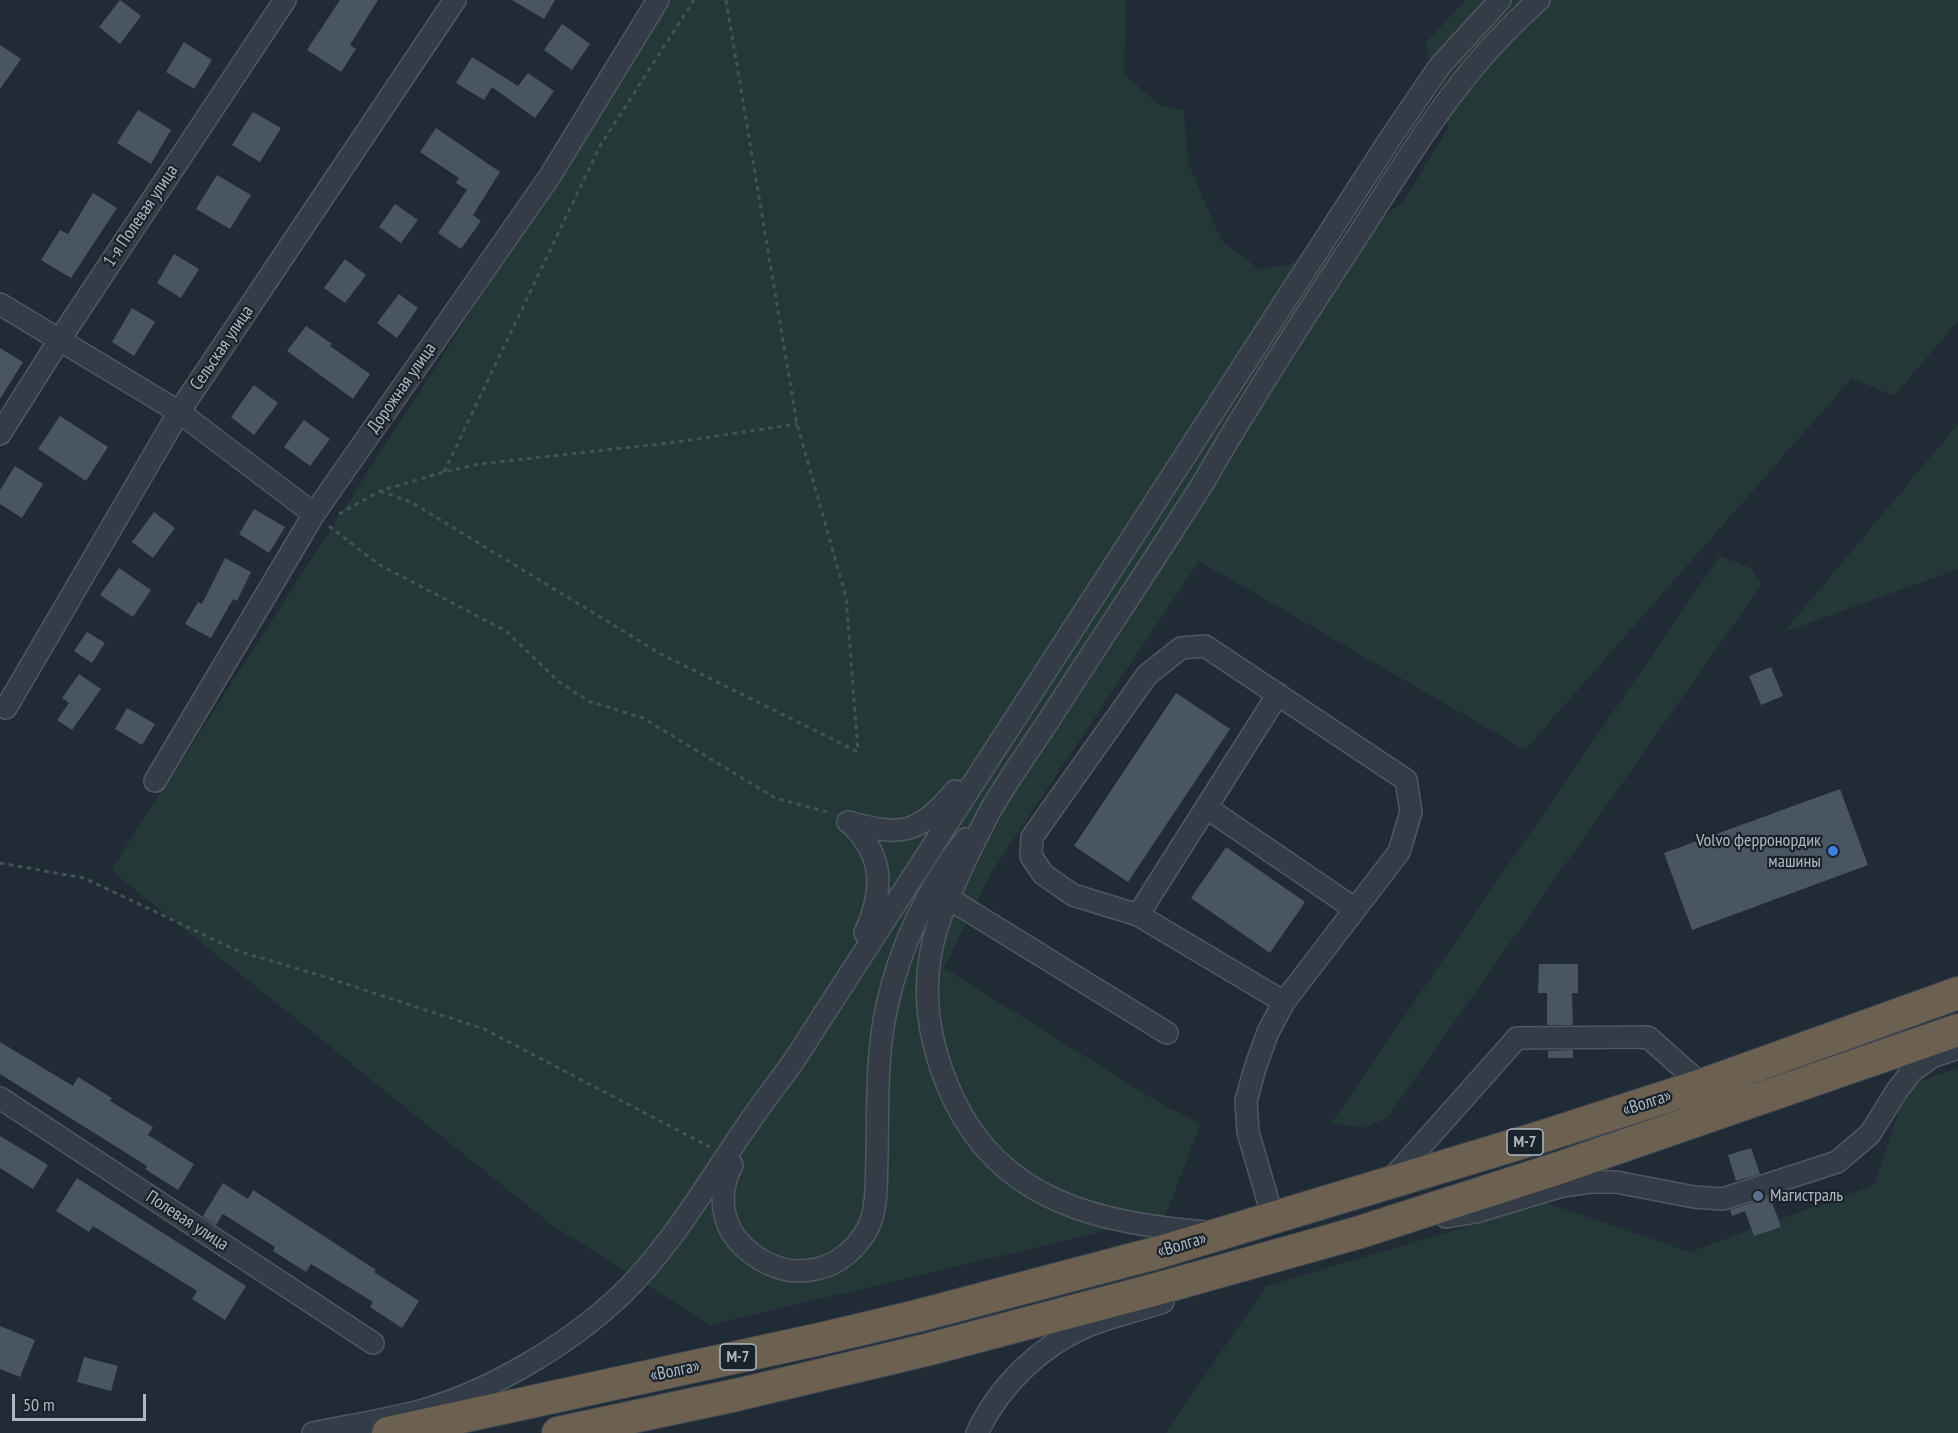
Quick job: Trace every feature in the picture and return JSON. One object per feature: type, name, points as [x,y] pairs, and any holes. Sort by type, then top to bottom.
[{"type":"highway","name":"«Волга»","points":[[388,1433],[906,1318],[1160,1252],[1387,1185],[1702,1085],[1958,993]]},
{"type":"highway","name":"«Волга»","points":[[558,1433],[735,1395],[926,1350],[1356,1233],[1556,1169],[1958,1030]]},
{"type":"street","name":"1-я Полевая улица","points":[[0,434],[60,339],[285,0]]},
{"type":"street","name":"Сельская улица","points":[[6,708],[179,412],[455,0]]},
{"type":"street","name":"Дорожная улица","points":[[155,781],[319,518],[550,176],[658,0]]},
{"type":"street","points":[[313,1433],[444,1403],[512,1372],[555,1347],[595,1317],[642,1272],[705,1191],[793,1062],[1390,139],[1439,67],[1500,0]]},
{"type":"street","points":[[1219,1233],[1169,1229],[1080,1210],[1052,1199],[1026,1184],[981,1145],[963,1119],[945,1080],[933,1043],[927,995],[929,961],[935,931],[948,898],[992,809],[1204,482],[1248,408],[1409,155],[1458,84],[1509,26],[1539,0]]},
{"type":"street","points":[[0,304],[179,412],[319,518]]},
{"type":"street","points":[[1274,1218],[1248,1132],[1246,1101],[1255,1068],[1268,1032],[1284,1002],[1399,852],[1411,812],[1407,780],[1205,646],[1181,648],[1147,675],[1032,837],[1031,856],[1043,874],[1073,895],[1138,915],[1284,1002]]},
{"type":"street","points":[[1138,915],[1278,694]]},
{"type":"street","points":[[848,822],[892,832],[923,823],[936,813],[1011,727]]},
{"type":"street","points":[[1207,808],[1355,909]]},
{"type":"street","points":[[793,1062],[755,1131],[730,1168],[723,1190],[724,1211],[731,1230],[744,1248],[764,1262],[784,1270],[805,1272],[824,1268],[840,1260],[855,1246],[868,1226],[875,1200],[880,1044],[887,1005],[898,968],[916,922],[950,859],[992,809]]},
{"type":"street","points":[[843,984],[875,909],[879,888],[878,869],[871,851],[862,835],[848,822]]},
{"type":"street","points":[[948,898],[1167,1033]]},
{"type":"street","points":[[1387,1185],[1517,1038],[1648,1037],[1702,1085]]},
{"type":"street","points":[[1356,1233],[1476,1212],[1562,1186],[1590,1182],[1616,1182],[1694,1197],[1723,1199],[1837,1162],[1870,1134],[1911,1071],[1932,1057],[1958,1048]]},
{"type":"street","name":"Полевая улица","points":[[0,1098],[373,1343]]},
{"type":"street","points":[[977,1433],[993,1403],[1011,1382],[1029,1363],[1062,1339],[1085,1327],[1163,1302],[1236,1267]]},
{"type":"path","points":[[444,471],[600,146],[694,0]]},
{"type":"path","points":[[380,491],[411,502],[661,654],[858,752],[846,597],[797,424],[726,0]]},
{"type":"path","points":[[797,424],[677,442],[479,464],[444,471],[380,491],[319,518],[378,564],[506,631],[558,681],[588,701],[643,718],[775,798],[826,811],[848,822]]},
{"type":"path","points":[[0,863],[84,878],[238,951],[484,1029],[727,1156]]},
{"type":"green space","points":[[672,0],[1126,0],[1124,74],[1159,105],[1184,110],[1188,163],[1221,240],[1260,270],[1329,256],[1403,202],[1449,127],[1426,43],[1465,0],[1958,0],[1958,321],[1894,396],[1852,378],[1525,750],[1199,561],[990,875],[944,968],[1166,1107],[1201,1123],[1165,1217],[710,1325],[549,1223],[111,870]]},
{"type":"green space","points":[[1958,424],[1958,569],[1784,632]]},
{"type":"green space","points":[[1720,556],[1751,568],[1762,584],[1387,1118],[1363,1128],[1332,1122]]},
{"type":"green space","points":[[1958,1068],[1958,1433],[1166,1433],[1266,1286],[1547,1203],[1690,1252],[1874,1185],[1907,1086]]},
{"type":"building","points":[[120,0],[141,16],[120,44],[99,27]]},
{"type":"building","points":[[340,0],[378,0],[350,45],[356,49],[341,72],[307,50]]},
{"type":"building","points":[[512,0],[555,0],[544,19]]},
{"type":"building","points":[[562,24],[590,44],[572,70],[544,50]]},
{"type":"building","points":[[184,42],[212,60],[194,89],[166,72]]},
{"type":"building","points":[[0,45],[21,59],[0,89]]},
{"type":"building","points":[[472,57],[518,86],[528,73],[554,91],[535,118],[492,87],[484,100],[456,83]]},
{"type":"building","points":[[138,110],[171,130],[151,164],[117,143]]},
{"type":"building","points":[[253,112],[281,128],[260,162],[232,145]]},
{"type":"building","points":[[436,128],[500,172],[473,215],[481,221],[461,249],[438,233],[467,190],[456,183],[459,178],[420,152]]},
{"type":"building","points":[[217,175],[251,195],[230,229],[196,209]]},
{"type":"building","points":[[93,193],[117,208],[71,278],[41,260],[60,230],[68,234]]},
{"type":"building","points":[[395,204],[418,220],[401,243],[379,227]]},
{"type":"building","points":[[174,254],[199,269],[181,298],[157,283]]},
{"type":"building","points":[[345,259],[366,275],[345,303],[324,288]]},
{"type":"building","points":[[399,294],[418,308],[397,338],[377,323]]},
{"type":"building","points":[[132,308],[155,322],[134,356],[112,342]]},
{"type":"building","points":[[306,326],[370,374],[353,399],[287,351]]},
{"type":"building","points":[[0,348],[23,362],[0,399]]},
{"type":"building","points":[[254,385],[278,403],[254,435],[231,417]]},
{"type":"building","points":[[60,416],[108,447],[86,481],[38,449]]},
{"type":"building","points":[[304,420],[330,439],[310,466],[284,447]]},
{"type":"building","points":[[15,466],[43,484],[22,518],[0,504],[0,490]]},
{"type":"building","points":[[254,509],[285,527],[269,553],[239,534]]},
{"type":"building","points":[[154,512],[175,528],[153,558],[132,542]]},
{"type":"building","points":[[225,558],[251,572],[237,601],[233,599],[211,638],[185,624],[198,602],[202,604]]},
{"type":"building","points":[[119,568],[151,590],[133,617],[100,595]]},
{"type":"building","points":[[87,632],[105,643],[92,663],[74,651]]},
{"type":"building","points":[[1771,667],[1783,696],[1761,705],[1749,676]]},
{"type":"building","points":[[79,674],[101,689],[72,730],[57,720],[69,703],[62,698]]},
{"type":"building","points":[[1176,693],[1230,729],[1128,882],[1074,846]]},
{"type":"building","points":[[127,708],[155,724],[142,745],[115,729]]},
{"type":"building","points":[[1840,789],[1868,865],[1692,930],[1664,853]]},
{"type":"building","points":[[1226,847],[1305,902],[1270,953],[1191,898]]},
{"type":"building","points":[[1539,964],[1578,964],[1578,993],[1572,993],[1573,1025],[1547,1025],[1547,993],[1538,993]]},
{"type":"building","points":[[0,1042],[73,1086],[78,1077],[112,1098],[110,1101],[153,1127],[148,1135],[194,1164],[178,1190],[145,1169],[147,1166],[0,1074]]},
{"type":"building","points":[[1573,1050],[1573,1058],[1548,1058],[1548,1051]]},
{"type":"building","points":[[0,1136],[48,1165],[33,1189],[0,1168]]},
{"type":"building","points":[[1751,1148],[1760,1174],[1736,1181],[1728,1155]]},
{"type":"building","points":[[77,1178],[246,1286],[225,1320],[192,1299],[197,1291],[93,1226],[89,1232],[56,1211]]},
{"type":"building","points":[[223,1183],[248,1199],[253,1190],[376,1270],[374,1272],[419,1301],[402,1328],[370,1307],[373,1302],[311,1264],[306,1272],[273,1251],[275,1247],[223,1214],[216,1225],[203,1216]]},
{"type":"building","points":[[1782,1193],[1783,1198],[1772,1202],[1781,1227],[1754,1236],[1745,1211],[1732,1216],[1730,1210]]},
{"type":"building","points":[[0,1326],[35,1340],[20,1377],[0,1369]]},
{"type":"building","points":[[84,1357],[118,1366],[111,1391],[77,1382]]},
{"type":"place","name":"Volvo ферронордик машины","points":[[1833,851]]},
{"type":"place","name":"Магистраль","points":[[1758,1196]]}]
